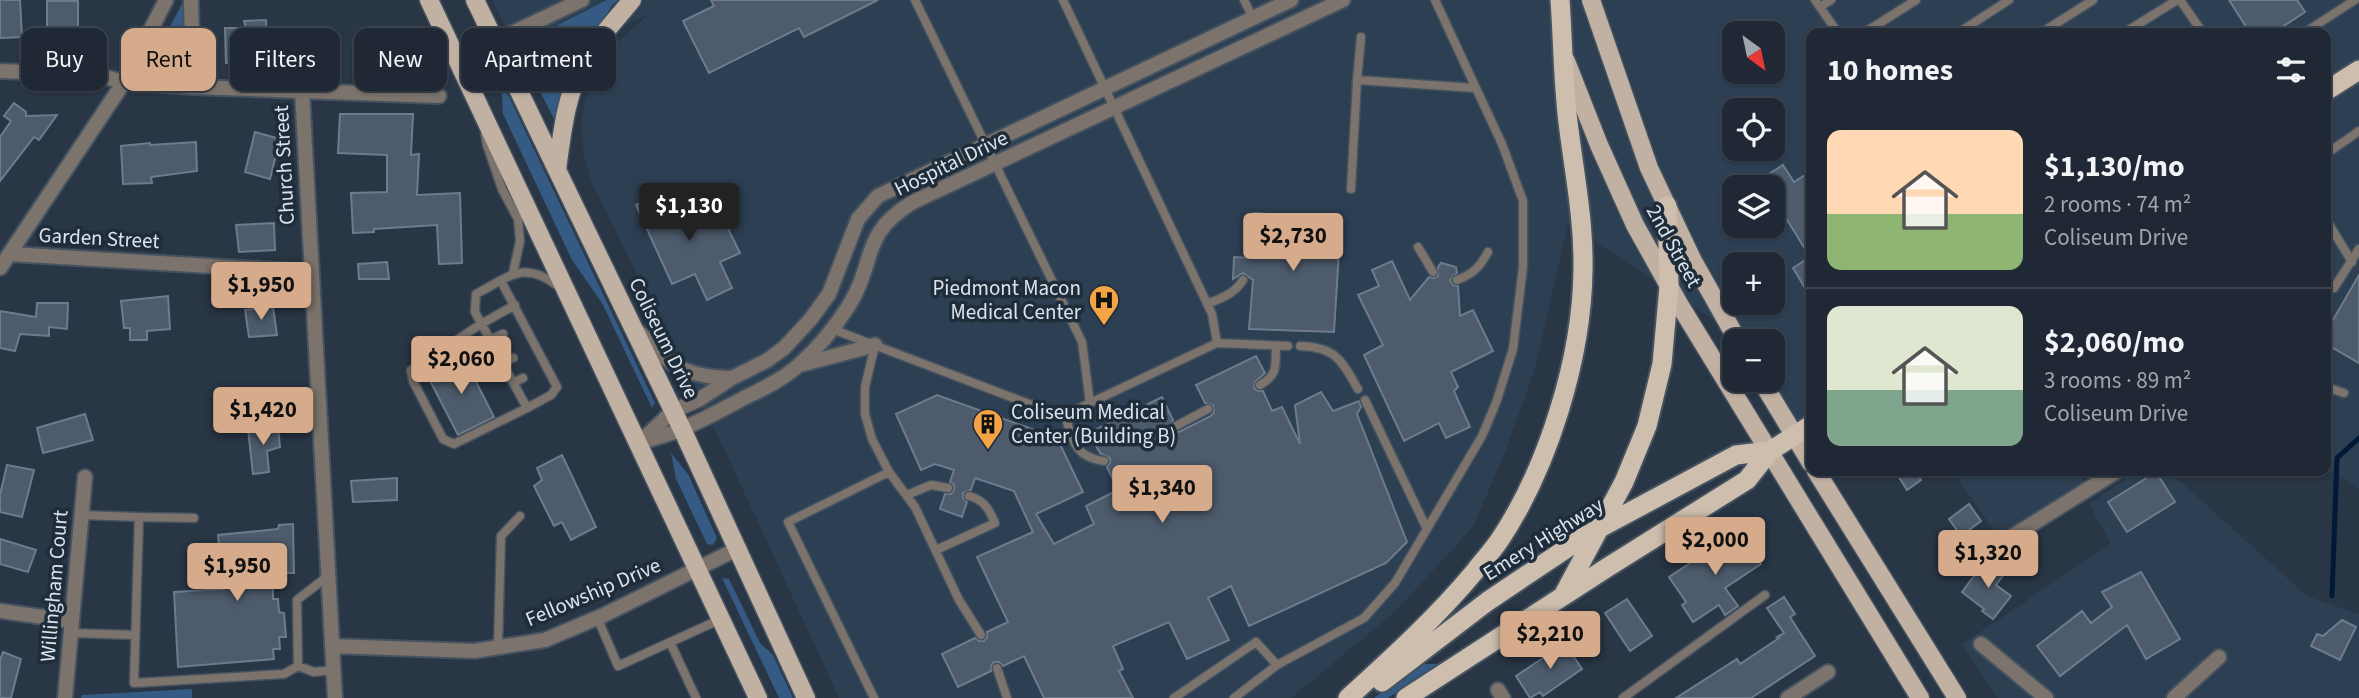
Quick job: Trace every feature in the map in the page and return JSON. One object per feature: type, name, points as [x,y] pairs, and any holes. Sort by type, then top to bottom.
[{"type":"highway","points":[[1348,698],[1417,635],[1499,541],[1544,453],[1561,405],[1576,346],[1583,272],[1582,223],[1568,120],[1560,0]]},
{"type":"highway","points":[[2331,88],[2359,70]]},
{"type":"highway","points":[[1562,598],[1624,482],[1647,426],[1662,364],[1669,286],[1667,206]]},
{"type":"highway","name":"Emery Highway","points":[[1406,698],[1747,480],[1770,451],[1803,430]]},
{"type":"highway","name":"Emery Highway","points":[[1358,698],[1488,601],[1598,529],[1736,455],[1770,451]]},
{"type":"main road","points":[[429,0],[758,698]]},
{"type":"main road","name":"Coliseum Drive","points":[[475,0],[489,28]]},
{"type":"main road","points":[[557,170],[567,107],[584,62],[606,30],[632,0]]},
{"type":"main road","name":"2nd Street","points":[[1591,0],[1645,156],[1693,261],[1731,329]]},
{"type":"main road","name":"2nd Street","points":[[1564,54],[1599,145],[1635,225],[1669,286],[1920,698]]},
{"type":"main road","name":"Coliseum Drive","points":[[519,91],[682,429],[806,698]]},
{"type":"main road","points":[[1771,392],[1803,430]]},
{"type":"main road","points":[[1819,476],[1957,698]]},
{"type":"street","points":[[152,28],[166,0]]},
{"type":"street","points":[[191,0],[192,28]]},
{"type":"street","points":[[523,28],[582,0]]},
{"type":"street","name":"Hospital Drive","points":[[638,443],[673,411],[700,399],[784,348],[829,294],[858,219],[878,196],[1290,0]]},
{"type":"street","name":"Hospital Drive","points":[[638,443],[682,429],[778,380],[800,365],[849,305],[863,276],[868,253],[878,232],[893,214],[1343,0]]},
{"type":"street","points":[[457,59],[461,57]]},
{"type":"street","points":[[0,71],[97,75],[121,81]]},
{"type":"street","points":[[0,268],[121,87]]},
{"type":"street","points":[[302,91],[439,96]]},
{"type":"street","name":"Church Street","points":[[302,91],[335,698]]},
{"type":"street","name":"Garden Street","points":[[10,254],[311,272]]},
{"type":"street","points":[[632,324],[656,351],[675,367],[694,375],[732,378]]},
{"type":"street","points":[[800,365],[875,345]]},
{"type":"street","points":[[1965,566],[2109,476]]},
{"type":"street","name":"Willingham Court","points":[[65,698],[85,477]]},
{"type":"street","name":"Fellowship Drive","points":[[332,646],[474,651],[545,640],[738,548]]},
{"type":"street","points":[[0,611],[71,627]]},
{"type":"street","points":[[1981,643],[2046,698]]},
{"type":"street","points":[[2174,698],[2219,657]]},
{"type":"street","points":[[1788,698],[1828,672]]},
{"type":"lane","points":[[915,0],[1082,342],[1090,403]]},
{"type":"lane","points":[[1063,0],[1208,304],[1217,343]]},
{"type":"lane","points":[[1244,0],[1253,18]]},
{"type":"lane","points":[[1234,698],[1278,665],[1363,618],[1395,583],[1482,436],[1496,403],[1513,349],[1523,267],[1523,201],[1502,144],[1435,0]]},
{"type":"lane","points":[[1831,0],[1817,4],[1834,28]]},
{"type":"lane","points":[[1872,28],[1916,0]]},
{"type":"lane","points":[[1966,28],[2009,0]]},
{"type":"lane","points":[[2049,28],[2092,0]]},
{"type":"lane","points":[[2132,28],[2179,0],[2199,28]]},
{"type":"lane","points":[[2312,28],[2355,0]]},
{"type":"lane","points":[[1351,189],[1361,37]]},
{"type":"lane","points":[[1357,80],[1475,88]]},
{"type":"lane","points":[[482,113],[487,145],[502,189],[518,219],[520,241],[513,273]]},
{"type":"lane","points":[[2331,151],[2359,131]]},
{"type":"lane","points":[[2331,227],[2352,262]]},
{"type":"lane","points":[[1418,247],[1433,272]]},
{"type":"lane","points":[[2331,289],[2359,249]]},
{"type":"lane","points":[[1457,279],[1471,275],[1488,252]]},
{"type":"lane","points":[[527,408],[474,312],[476,294],[513,273],[529,272],[557,284],[569,299]]},
{"type":"lane","points":[[1208,304],[1229,295],[1243,280]]},
{"type":"lane","points":[[501,281],[515,305],[521,325],[543,367],[557,387],[551,395],[454,444],[443,439],[413,381],[411,370],[515,305]]},
{"type":"lane","points":[[832,329],[1053,413],[1075,410],[1217,343],[1288,346]]},
{"type":"lane","points":[[490,340],[503,334]]},
{"type":"lane","points":[[875,345],[864,387],[866,414],[872,439],[888,472],[915,507],[960,600],[981,635]]},
{"type":"lane","points":[[1260,385],[1271,379],[1275,372],[1276,346]]},
{"type":"lane","points":[[1300,346],[1329,350],[1341,361],[1358,389]]},
{"type":"lane","points":[[502,363],[513,358]]},
{"type":"lane","points":[[513,383],[523,378]]},
{"type":"lane","points":[[2331,389],[2344,393]]},
{"type":"lane","points":[[1365,400],[1426,527]]},
{"type":"lane","points":[[1176,426],[1208,409]]},
{"type":"lane","points":[[1064,412],[1079,452],[1089,459],[1104,461]]},
{"type":"lane","points":[[874,698],[788,522],[888,472]]},
{"type":"lane","points":[[907,495],[931,485],[947,488]]},
{"type":"lane","points":[[936,550],[995,523],[988,507],[977,498],[969,496]]},
{"type":"lane","points":[[81,515],[194,518]]},
{"type":"lane","points":[[498,647],[501,536],[520,516]]},
{"type":"lane","points":[[139,517],[134,682],[284,674],[298,666]]},
{"type":"lane","points":[[298,666],[297,600],[328,576]]},
{"type":"lane","points":[[1623,698],[1765,595]]},
{"type":"lane","points":[[597,617],[618,666],[721,619]]},
{"type":"lane","points":[[71,627],[135,635]]},
{"type":"lane","points":[[670,642],[696,698]]},
{"type":"lane","points":[[1174,698],[1256,642],[1278,665]]},
{"type":"lane","points":[[298,666],[314,672],[333,670]]},
{"type":"lane","points":[[998,668],[1007,698]]},
{"type":"shaded area","points":[[184,0],[187,0],[185,28],[169,28]]},
{"type":"shaded area","name":"Piedmont Macon Medical Center","points":[[492,0],[2359,0],[2359,489],[2331,472],[2331,28],[1806,28],[1806,434],[1779,392],[1785,392],[1785,329],[1728,329],[1568,224],[1535,368],[1506,450],[1473,527],[1395,612],[1291,698],[839,698],[727,455],[593,186],[585,161],[581,130],[584,105],[588,91],[616,91],[618,42],[647,15],[616,29],[506,28]]},
{"type":"shaded area","points":[[607,0],[618,0],[598,28],[552,28]]},
{"type":"shaded area","points":[[502,91],[506,91],[655,403],[652,408],[602,303],[572,260],[503,114]]},
{"type":"shaded area","points":[[540,91],[566,91],[555,121]]},
{"type":"shaded area","points":[[671,453],[688,474],[717,538],[713,545],[707,544],[676,479]]},
{"type":"shaded area","points":[[1956,476],[2080,476],[2084,483],[1998,537]]},
{"type":"shaded area","points":[[2130,476],[2175,476],[2307,596],[2359,614],[2359,698],[1998,698],[1962,644],[2111,544],[2089,504]]},
{"type":"shaded area","points":[[722,578],[729,579],[760,643],[773,655],[793,698],[779,698]]},
{"type":"shaded area","points":[[1421,664],[1440,664],[1388,698],[1374,698]]},
{"type":"shaded area","points":[[192,689],[192,698],[81,698],[82,695]]},
{"type":"building","points":[[0,0],[20,0],[21,37],[0,38]]},
{"type":"building","points":[[711,0],[878,0],[804,37],[799,28],[709,73],[683,21],[714,6]]},
{"type":"building","points":[[2229,0],[2297,0],[2305,12],[2281,28],[2247,28]]},
{"type":"building","points":[[47,1],[78,1],[78,28],[47,28]]},
{"type":"building","points":[[266,20],[266,28],[246,28],[244,21]]},
{"type":"building","points":[[225,28],[230,28],[230,63],[226,63]]},
{"type":"building","points":[[14,103],[26,112],[26,116],[57,115],[39,140],[34,137],[0,181],[0,137],[11,121],[4,116]]},
{"type":"building","points":[[340,114],[413,114],[411,155],[419,154],[417,195],[460,193],[462,263],[439,264],[437,225],[353,233],[351,193],[387,192],[387,155],[338,153]]},
{"type":"building","points":[[255,132],[280,139],[270,179],[245,172]]},
{"type":"building","points":[[196,142],[197,171],[151,177],[152,183],[123,184],[121,146]]},
{"type":"building","points":[[1783,165],[1794,182],[1806,174],[1806,251],[1785,216],[1785,175],[1767,175]]},
{"type":"building","points":[[674,188],[691,225],[720,212],[740,253],[720,262],[732,288],[707,300],[695,274],[672,284],[636,205]]},
{"type":"building","points":[[1254,213],[1341,219],[1334,332],[1249,329],[1253,280],[1243,273],[1233,279],[1234,257],[1251,258]]},
{"type":"building","points":[[274,223],[275,250],[239,252],[236,225]]},
{"type":"building","points":[[1806,260],[1806,290],[1793,268]]},
{"type":"building","points":[[1392,261],[1410,300],[1429,277],[1438,276],[1441,263],[1456,267],[1457,273],[1450,280],[1453,285],[1458,286],[1460,316],[1473,310],[1493,351],[1451,372],[1458,387],[1454,391],[1470,427],[1446,438],[1439,423],[1404,441],[1364,355],[1383,345],[1358,295],[1379,286],[1372,270]]},
{"type":"building","points":[[387,262],[389,279],[359,279],[358,264]]},
{"type":"building","points":[[2359,275],[2359,363],[2331,347],[2331,323]]},
{"type":"building","points":[[168,296],[170,329],[147,331],[147,340],[130,340],[130,328],[124,328],[121,301]]},
{"type":"building","points":[[37,303],[68,303],[67,329],[49,327],[49,336],[20,334],[15,351],[0,348],[0,311],[36,317]]},
{"type":"building","points":[[273,307],[277,335],[249,337],[245,310]]},
{"type":"building","points":[[463,356],[494,417],[458,435],[427,375]]},
{"type":"building","points":[[1256,356],[1265,373],[1255,382],[1254,388],[1263,391],[1272,411],[1282,407],[1300,444],[1295,405],[1321,392],[1333,411],[1359,401],[1361,407],[1357,414],[1407,542],[1386,563],[1249,626],[1231,586],[1208,598],[1229,640],[1187,659],[1169,622],[1113,646],[1123,669],[1119,671],[1133,698],[1044,698],[1024,656],[1003,666],[994,662],[991,671],[958,687],[942,654],[975,638],[984,641],[987,632],[1008,622],[977,557],[1033,532],[1014,491],[975,478],[971,490],[963,493],[967,502],[962,517],[940,509],[945,494],[951,494],[954,490],[954,485],[950,482],[954,470],[935,464],[921,470],[896,414],[937,395],[1057,438],[1083,492],[1036,514],[1054,544],[1094,524],[1086,506],[1118,490],[1107,467],[1110,458],[1100,453],[1089,433],[1162,397],[1173,420],[1170,428],[1173,432],[1179,432],[1214,412],[1213,405],[1205,403],[1196,385]]},
{"type":"building","points":[[85,414],[93,440],[43,453],[37,428]]},
{"type":"building","points":[[278,426],[280,447],[267,451],[269,472],[253,474],[248,429]]},
{"type":"building","points":[[562,455],[596,527],[571,540],[562,522],[554,526],[534,486],[542,480],[537,468]]},
{"type":"building","points":[[7,465],[34,470],[22,517],[0,512],[0,495]]},
{"type":"building","points":[[1898,476],[1918,476],[1921,480],[1907,490]]},
{"type":"building","points":[[2150,476],[2159,476],[2175,502],[2127,532],[2108,502]]},
{"type":"building","points":[[397,478],[397,500],[353,502],[351,481]]},
{"type":"building","points":[[1969,504],[1981,521],[1961,536],[1949,519]]},
{"type":"building","points":[[293,524],[294,573],[273,573],[273,599],[278,599],[279,612],[284,613],[286,637],[279,637],[280,649],[273,649],[274,659],[178,667],[174,592],[223,589],[218,535],[278,529],[279,525]]},
{"type":"building","points":[[1739,531],[1761,564],[1725,588],[1738,606],[1725,615],[1719,605],[1693,622],[1682,605],[1686,602],[1669,577]]},
{"type":"building","points":[[0,539],[36,550],[28,572],[0,564]]},
{"type":"building","points":[[1990,562],[2005,573],[1996,585],[2011,596],[1993,619],[1962,592],[1980,568]]},
{"type":"building","points":[[2141,572],[2180,639],[2146,659],[2127,625],[2060,676],[2037,646],[2082,611],[2091,623],[2112,607],[2102,592]]},
{"type":"building","points":[[1784,597],[1795,614],[1790,617],[1815,656],[1751,698],[1676,698],[1737,659],[1740,664],[1779,638],[1777,637],[1784,633],[1767,608]]},
{"type":"building","points":[[1627,599],[1652,636],[1630,651],[1605,613]]},
{"type":"building","points":[[2342,620],[2356,627],[2340,660],[2311,646],[2317,634],[2323,636]]},
{"type":"building","points":[[1562,639],[1582,669],[1543,696],[1540,692],[1530,698],[1516,676],[1553,651],[1550,647]]},
{"type":"building","points":[[3,652],[21,659],[11,698],[0,698],[0,660]]},
{"type":"waterway","points":[[2332,596],[2337,458],[2359,438]]},
{"type":"place","name":"Piedmont Macon Medical Center","points":[[1104,327]]},
{"type":"place","name":"Coliseum Medical Center (Building B)","points":[[988,451]]}]
